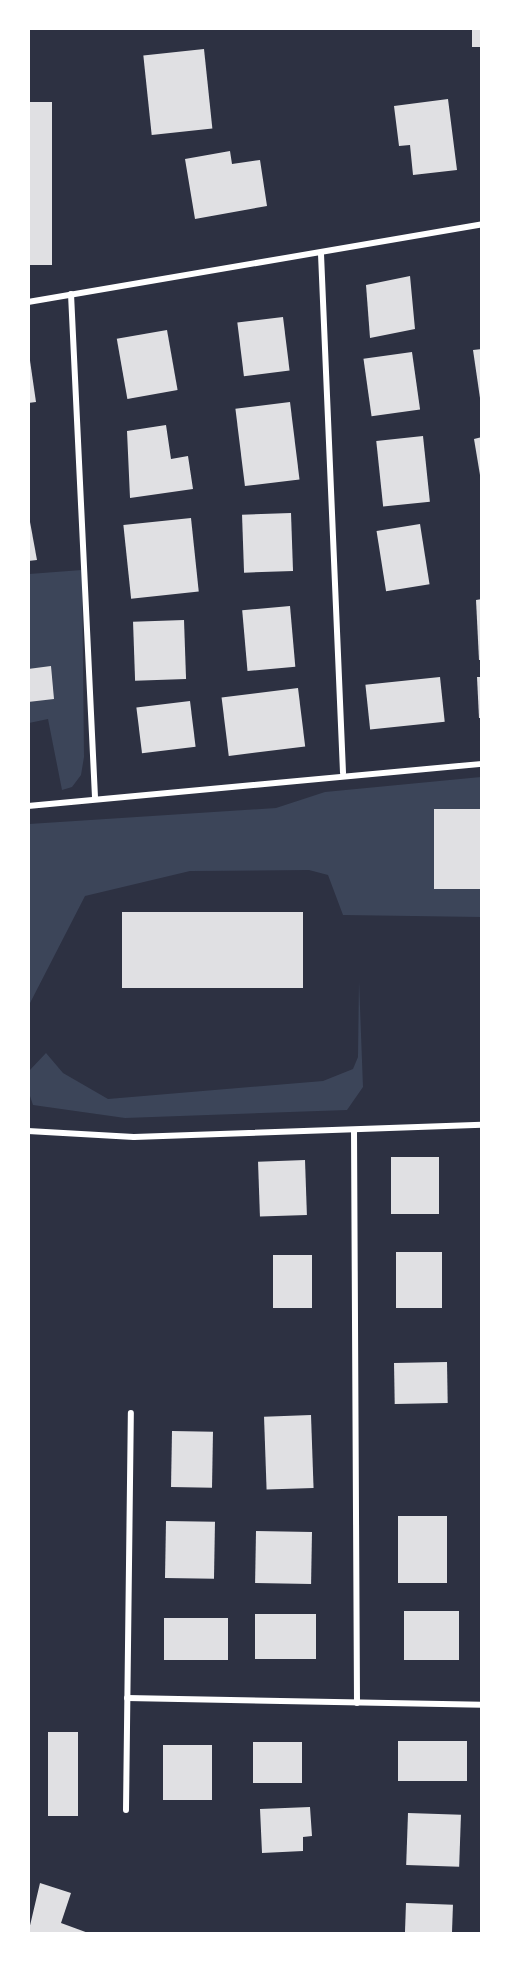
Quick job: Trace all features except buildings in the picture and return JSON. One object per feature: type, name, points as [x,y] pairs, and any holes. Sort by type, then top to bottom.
[{"type":"street","points":[[28,302],[321,254],[482,224]]},
{"type":"street","points":[[321,254],[343,774]]},
{"type":"street","points":[[71,294],[95,798]]},
{"type":"street","points":[[28,806],[343,774],[482,764]]},
{"type":"street","points":[[28,1131],[134,1137],[482,1125]]},
{"type":"street","points":[[354,1130],[357,1703]]},
{"type":"street","points":[[126,1810],[131,1413]]},
{"type":"street","points":[[127,1698],[482,1705]]},
{"type":"shaded area","points":[[82,570],[84,757],[81,775],[72,787],[62,790],[48,719],[29,723],[29,574]]},
{"type":"shaded area","points":[[481,777],[481,917],[343,915],[328,875],[309,870],[190,871],[85,896],[29,1005],[29,824],[276,808],[325,792]]},
{"type":"shaded area","points":[[359,981],[363,1087],[347,1110],[125,1118],[33,1105],[29,1093],[29,1071],[46,1053],[63,1073],[108,1099],[323,1081],[353,1069],[358,1057]]}]
